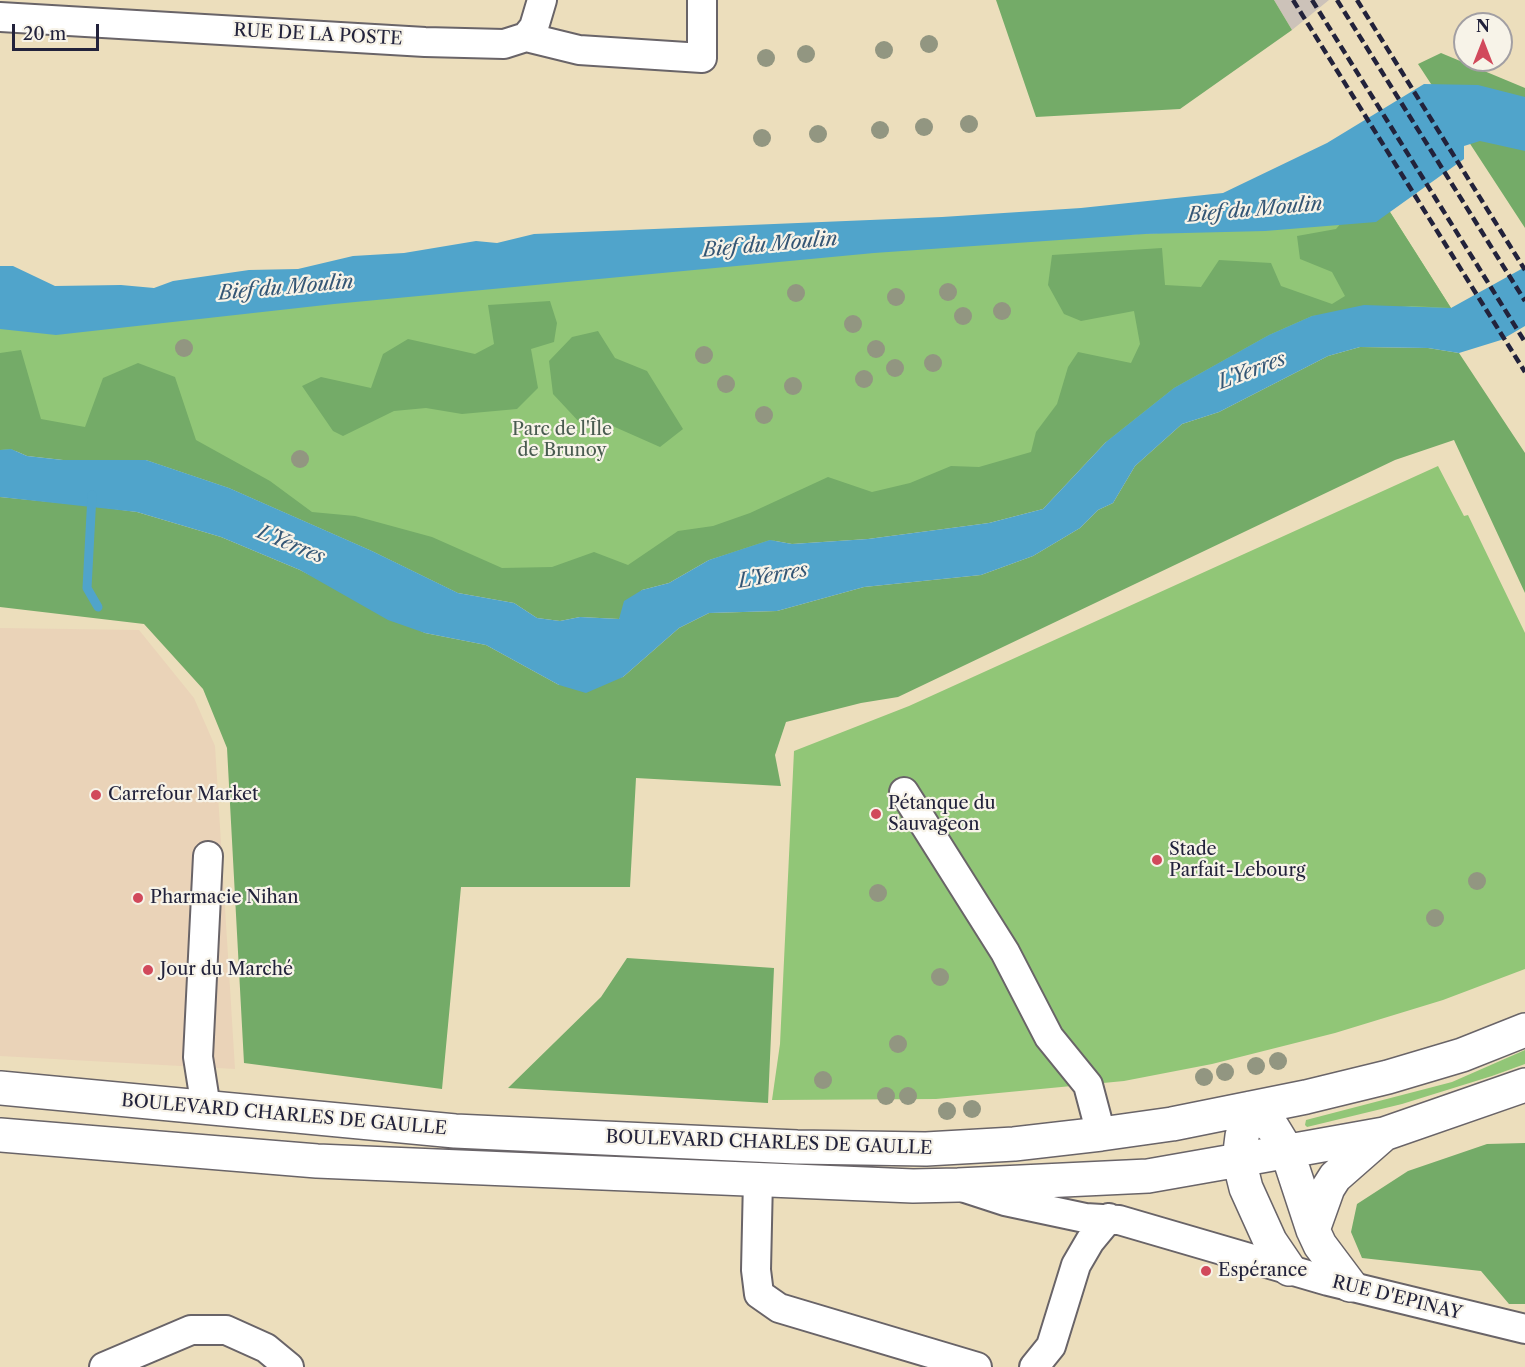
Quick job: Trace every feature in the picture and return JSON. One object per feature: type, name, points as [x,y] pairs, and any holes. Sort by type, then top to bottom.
[{"type":"main road","name":"BOULEVARD CHARLES DE GAULLE","points":[[0,1088],[455,1131],[797,1147],[960,1147],[1101,1134],[1251,1108],[1388,1077],[1462,1055],[1525,1030]]},
{"type":"main road","name":"BOULEVARD CHARLES DE GAULLE","points":[[0,1135],[317,1161],[958,1185],[1148,1176],[1239,1160],[1384,1134],[1525,1085]]},
{"type":"main road","points":[[1290,1269],[1270,1241],[1246,1188],[1239,1160],[1242,1136],[1251,1108],[1273,1128],[1287,1150],[1313,1230],[1320,1245],[1350,1285]]},
{"type":"main road","points":[[1313,1230],[1328,1188],[1335,1177],[1384,1134]]},
{"type":"street","points":[[526,37],[534,27],[542,0]]},
{"type":"street","name":"RUE DE LA POSTE","points":[[0,17],[425,42],[504,44],[526,37],[579,50],[702,58],[702,0]]},
{"type":"street","points":[[904,792],[1005,952],[1049,1037],[1088,1085],[1101,1134]]},
{"type":"street","points":[[206,1108],[198,1057],[208,856]]},
{"type":"street","points":[[758,1179],[756,1270],[759,1294],[779,1308],[977,1367]]},
{"type":"street","name":"RUE D'EPINAY","points":[[958,1185],[1005,1201],[1085,1218],[1109,1218],[1290,1269],[1525,1329]]},
{"type":"street","points":[[1034,1367],[1051,1346],[1076,1265],[1090,1241],[1109,1218]]},
{"type":"street","points":[[104,1367],[190,1330],[226,1330],[266,1348],[289,1367]]},
{"type":"shaded area","points":[[1274,0],[1329,0],[1292,30]]},
{"type":"shaded area","points":[[0,628],[139,630],[194,698],[215,746],[235,1069],[0,1056]]},
{"type":"green space","points":[[996,0],[1274,0],[1292,30],[1180,109],[1036,117]]},
{"type":"green space","points":[[1441,53],[1453,58],[1453,72],[1487,72],[1525,88],[1525,228],[1418,64]]},
{"type":"green space","points":[[1363,197],[1390,212],[1451,308],[1411,306],[1312,316],[1269,335],[1174,388],[1106,442],[1043,509],[989,523],[868,539],[792,544],[770,540],[709,560],[669,583],[642,590],[619,619],[580,617],[560,621],[537,618],[514,603],[458,593],[372,551],[229,488],[146,460],[63,460],[27,456],[11,449],[0,450],[0,353],[21,350],[41,419],[85,427],[103,378],[138,363],[175,377],[196,440],[270,481],[312,512],[355,516],[432,537],[502,568],[552,567],[594,552],[628,565],[678,531],[713,526],[750,513],[828,477],[872,492],[910,483],[951,466],[979,467],[1031,452],[1036,432],[1057,404],[1068,367],[1078,352],[1131,363],[1140,344],[1134,311],[1081,321],[1064,314],[1048,285],[1052,255],[1162,248],[1165,285],[1201,287],[1219,260],[1271,263],[1281,286],[1332,304],[1345,296],[1332,272],[1300,259],[1297,236],[1336,229]]},
{"type":"green space","name":"Parc de l'Île de Brunoy","points":[[1390,212],[1451,308],[1106,442],[709,560],[458,593],[372,551],[229,488],[146,460],[0,450],[0,318],[704,256],[1376,222]]},
{"type":"green space","points":[[550,301],[557,323],[554,342],[531,349],[538,388],[517,409],[462,414],[426,408],[394,411],[343,436],[333,431],[302,386],[321,377],[371,388],[383,354],[408,339],[475,354],[494,344],[488,305]]},
{"type":"green space","points":[[598,331],[615,358],[647,371],[683,429],[660,447],[608,424],[581,424],[553,394],[549,361],[572,337]]},
{"type":"green space","points":[[1360,347],[1428,348],[1459,353],[1525,453],[1525,593],[1454,440],[1395,460],[898,697],[861,703],[786,722],[775,755],[781,786],[636,778],[630,887],[461,887],[442,1089],[244,1063],[227,748],[203,689],[144,624],[0,607],[0,497],[92,506],[137,512],[221,537],[300,570],[425,633],[486,645],[559,685],[623,677],[679,628],[709,613],[777,611],[864,587],[981,575],[1033,556],[1080,528],[1098,510],[1113,503],[1135,466],[1182,424],[1219,412],[1328,356]]},
{"type":"green space","name":"Stade Parfait-Lebourg","points":[[1438,466],[1464,516],[1468,515],[1525,633],[1525,969],[1443,1000],[1335,1033],[1212,1064],[1124,1081],[936,1099],[772,1100],[780,1044],[794,751],[909,706]]},
{"type":"green space","points":[[627,958],[774,968],[768,1103],[508,1088],[601,997]]},
{"type":"green space","points":[[1525,1050],[1525,1064],[1492,1076],[1402,1104],[1307,1127],[1305,1125],[1306,1120],[1452,1082]]},
{"type":"green space","points":[[1525,1143],[1525,1304],[1509,1304],[1481,1271],[1362,1258],[1351,1232],[1357,1204],[1408,1171],[1487,1144]]},
{"type":"water","name":"Bief du Moulin","points":[[1424,84],[1478,85],[1525,97],[1525,151],[1480,141],[1464,146],[1464,159],[1376,222],[1265,231],[1145,234],[874,253],[334,304],[56,335],[0,329],[0,266],[13,266],[55,286],[121,285],[154,288],[173,281],[249,270],[298,269],[353,256],[404,253],[476,241],[497,243],[534,234],[942,217],[1081,208],[1223,193],[1327,143]]},
{"type":"water","name":"L'Yerres","points":[[1525,267],[1525,326],[1501,340],[1459,353],[1428,348],[1360,347],[1328,356],[1219,412],[1182,424],[1135,466],[1113,503],[1098,510],[1080,528],[1033,556],[981,575],[864,587],[777,611],[709,613],[679,628],[623,677],[586,693],[559,685],[486,645],[425,633],[388,620],[300,570],[221,537],[137,512],[0,497],[0,450],[11,449],[27,456],[63,460],[146,460],[229,488],[372,551],[458,593],[514,603],[537,618],[560,621],[580,617],[619,619],[624,601],[642,590],[669,583],[709,560],[770,540],[792,544],[868,539],[989,523],[1043,509],[1106,442],[1174,388],[1269,335],[1312,316],[1364,305],[1451,308]]},
{"type":"waterway","points":[[92,495],[87,588],[98,607]]},
{"type":"railway","points":[[1293,0],[1525,372]]},
{"type":"railway","points":[[1312,0],[1525,342]]},
{"type":"railway","points":[[1337,0],[1525,301]]},
{"type":"railway","points":[[1357,0],[1525,270]]},
{"type":"place","name":"Carrefour Market","points":[[96,795]]},
{"type":"place","name":"Pétanque du Sauvageon","points":[[876,814]]},
{"type":"place","name":"Stade Parfait-Lebourg","points":[[1157,860]]},
{"type":"place","name":"Pharmacie Nihan","points":[[138,898]]},
{"type":"place","name":"Jour du Marché","points":[[148,970]]},
{"type":"place","name":"Espérance","points":[[1206,1271]]}]
